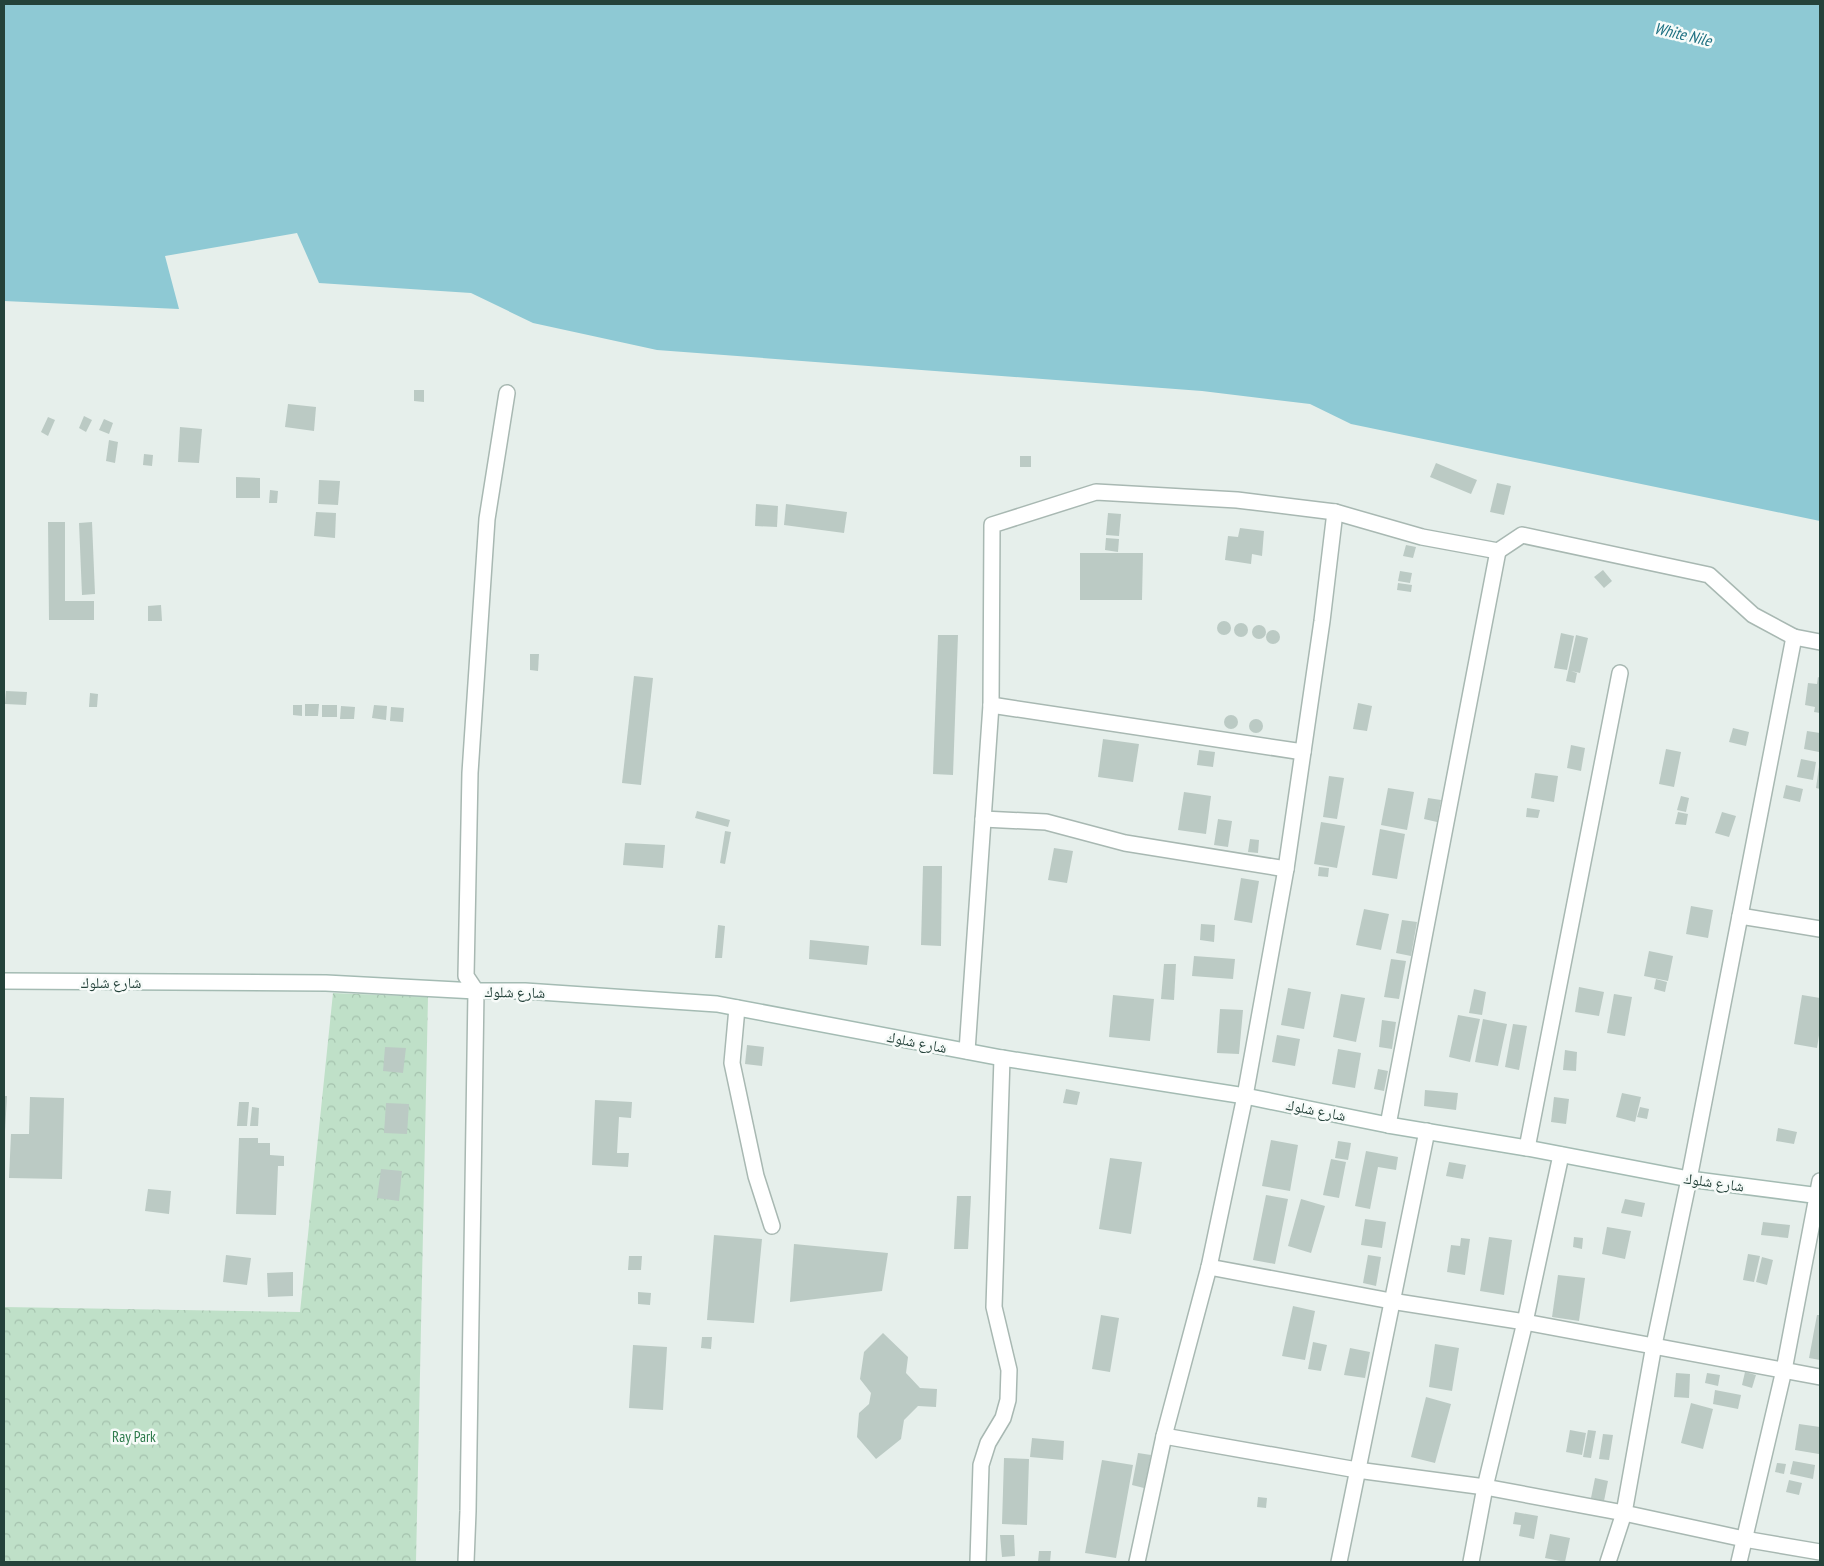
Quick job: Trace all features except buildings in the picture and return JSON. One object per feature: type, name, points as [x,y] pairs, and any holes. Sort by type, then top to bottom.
[{"type":"street","points":[[466,1562],[476,992],[466,976],[470,773],[487,518],[507,393]]},
{"type":"street","points":[[967,1051],[991,705],[992,525],[1096,492],[1237,500],[1335,512],[1422,537],[1498,551],[1522,535],[1709,575],[1753,615],[1794,637],[1820,642]]},
{"type":"street","points":[[1137,1562],[1164,1436],[1208,1267],[1245,1096],[1286,869],[1322,621],[1335,512]]},
{"type":"street","points":[[1388,1125],[1498,551]]},
{"type":"street","points":[[1608,1562],[1624,1513],[1654,1345],[1689,1179],[1794,637]]},
{"type":"street","points":[[1527,1148],[1620,673]]},
{"type":"street","points":[[991,705],[1303,752]]},
{"type":"street","points":[[983,818],[1046,822],[1125,843],[1286,869]]},
{"type":"street","points":[[1740,916],[1820,929]]},
{"type":"street","name":"شارع شلوك","points":[[4,981],[326,983],[476,992],[534,991],[717,1004],[1002,1058],[1245,1096],[1388,1125],[1527,1148],[1689,1179],[1819,1191]]},
{"type":"street","points":[[737,1008],[732,1063],[756,1176],[772,1226]]},
{"type":"street","points":[[978,1562],[982,1465],[988,1443],[1003,1418],[1008,1400],[1009,1370],[994,1307],[1002,1058]]},
{"type":"street","points":[[1339,1562],[1426,1131]]},
{"type":"street","points":[[1471,1562],[1486,1487],[1525,1322],[1561,1155]]},
{"type":"street","points":[[1739,1562],[1784,1370],[1819,1191]]},
{"type":"street","points":[[1208,1267],[1391,1301],[1654,1345],[1820,1377]]},
{"type":"street","points":[[1164,1436],[1357,1470],[1486,1487],[1624,1513],[1744,1539],[1820,1552]]},
{"type":"green space","name":"Ray Park","points":[[333,993],[428,997],[416,1562],[4,1562],[4,1307],[300,1312]]},
{"type":"water","name":"White Nile","points":[[4,4],[1820,4],[1820,521],[1351,424],[1310,404],[1202,391],[657,350],[533,323],[471,293],[319,283],[297,233],[165,256],[179,309],[4,301]]}]
